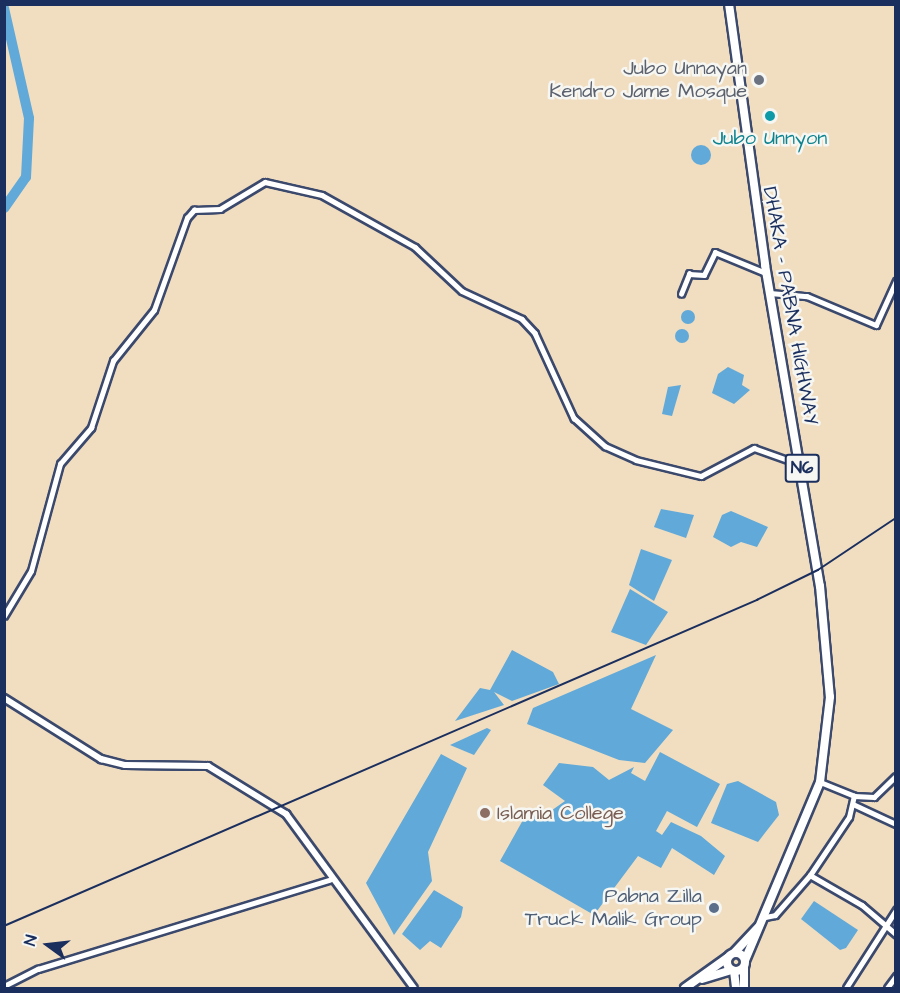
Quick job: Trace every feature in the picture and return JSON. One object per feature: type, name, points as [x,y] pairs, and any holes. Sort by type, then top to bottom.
[{"type":"highway","name":"DHAKA - PABNA HIGHWAY","points":[[729,4],[766,273],[801,465],[828,638],[830,697],[819,782],[745,964],[744,988]]},
{"type":"highway","name":"DHAKA - PABNA HIGHWAY","points":[[700,979],[735,952],[763,920]]},
{"type":"highway","points":[[685,988],[700,979],[745,964],[735,952]]},
{"type":"highway","points":[[727,958],[736,988]]},
{"type":"main road","points":[[4,698],[101,759],[219,771],[286,814],[330,880],[414,988]]},
{"type":"street","points":[[4,616],[31,571],[60,464],[91,428],[113,361],[153,310],[187,218],[194,210],[220,209],[265,182],[322,195],[415,247],[462,291],[522,319],[535,333],[574,418],[612,449],[701,476],[754,448],[801,465]]},
{"type":"street","points":[[681,294],[689,274],[704,275],[715,252],[766,273]]},
{"type":"street","points":[[770,293],[807,296],[876,325],[896,281]]},
{"type":"street","points":[[819,782],[854,796],[874,797],[896,776]]},
{"type":"street","points":[[763,920],[775,915],[810,875],[853,804],[854,796]]},
{"type":"street","points":[[853,804],[896,824]]},
{"type":"street","points":[[810,875],[886,924],[896,934]]},
{"type":"street","points":[[4,986],[38,969],[330,880]]},
{"type":"street","points":[[846,988],[896,910]]},
{"type":"street","points":[[887,988],[896,976]]},
{"type":"water","points":[[701,145],[708,148],[711,155],[708,162],[701,165],[694,162],[691,155],[694,148]]},
{"type":"water","points":[[685,310],[691,310],[695,317],[691,324],[685,324],[681,320],[681,314]]},
{"type":"water","points":[[679,329],[685,329],[689,336],[685,343],[679,343],[675,339],[675,333]]},
{"type":"water","points":[[728,367],[744,375],[742,385],[750,390],[734,404],[712,393],[718,374]]},
{"type":"water","points":[[681,385],[672,416],[662,414],[668,387]]},
{"type":"water","points":[[661,509],[694,515],[686,538],[654,527]]},
{"type":"water","points":[[731,511],[768,527],[757,547],[741,542],[731,547],[713,537],[722,515]]},
{"type":"water","points":[[641,549],[672,560],[654,601],[629,585]]},
{"type":"water","points":[[630,589],[668,612],[646,645],[611,632]]},
{"type":"water","points":[[512,650],[553,672],[559,684],[512,701],[494,692],[504,705],[455,721],[480,688],[490,690]]},
{"type":"water","points":[[656,655],[631,709],[673,730],[645,763],[619,760],[527,724],[533,708]]},
{"type":"water","points":[[487,728],[491,730],[474,755],[450,745]]},
{"type":"water","points":[[660,752],[720,784],[697,827],[667,811],[656,831],[662,835],[671,822],[701,836],[725,856],[714,875],[672,848],[661,868],[638,856],[594,915],[500,861],[528,811],[548,813],[565,801],[543,785],[559,763],[593,767],[609,780],[634,767],[631,773],[645,781]]},
{"type":"water","points":[[441,754],[467,768],[428,852],[432,881],[394,935],[366,883]]},
{"type":"water","points":[[738,781],[776,802],[779,815],[758,842],[711,823],[727,784]]},
{"type":"water","points":[[434,890],[463,907],[461,917],[441,948],[430,941],[420,950],[402,934]]},
{"type":"water","points":[[814,901],[858,930],[846,948],[840,950],[801,919]]},
{"type":"waterway","points":[[4,8],[29,118],[26,177],[4,208]]},
{"type":"railway","points":[[4,926],[757,600],[818,570],[896,518]]},
{"type":"place","name":"Jubo Unnayan Kendro Jame Mosque","points":[[759,80]]},
{"type":"place","name":"Jubo Unnyon","points":[[770,116]]},
{"type":"place","name":"Islamia College","points":[[485,813]]},
{"type":"place","name":"Pabna Zilla Truck Malik Group","points":[[714,908]]}]
